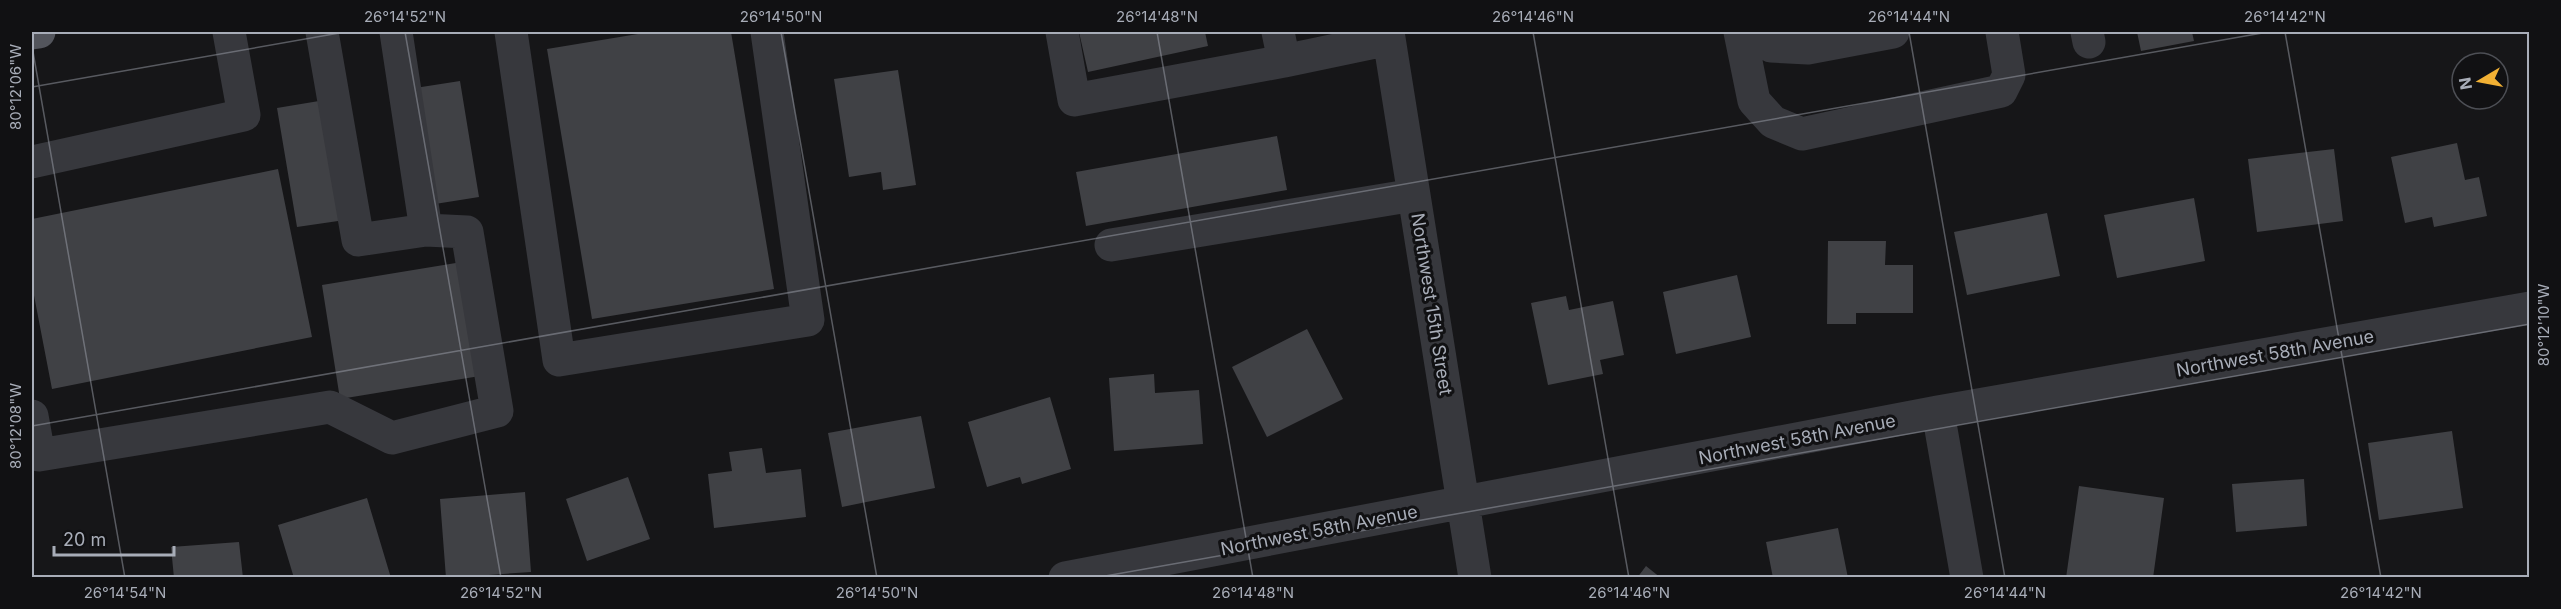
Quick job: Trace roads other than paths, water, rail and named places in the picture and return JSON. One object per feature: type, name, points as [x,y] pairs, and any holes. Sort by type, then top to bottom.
[{"type":"main road","points":[[32,33],[39,32]]},
{"type":"street","points":[[32,162],[244,116],[229,32]]},
{"type":"street","points":[[32,416],[39,455],[330,406],[392,438],[497,411],[467,232],[426,230],[358,240],[322,32]]},
{"type":"street","points":[[396,32],[426,230]]},
{"type":"street","points":[[511,32],[560,360],[808,320],[767,32]]},
{"type":"street","points":[[1062,32],[1074,100],[1281,46],[1389,35]]},
{"type":"street","points":[[1740,32],[1754,100],[1773,122],[1802,134],[2001,91],[2009,75],[2002,32]]},
{"type":"street","points":[[1750,32],[1772,46],[1808,48],[1893,32]]},
{"type":"street","name":"Northwest 15th Street","points":[[1389,35],[1475,578]]},
{"type":"street","points":[[1111,245],[1414,195]]},
{"type":"street","name":"Northwest 58th Avenue","points":[[1065,578],[1938,412],[2529,308]]},
{"type":"street","points":[[1938,412],[1967,578]]}]
